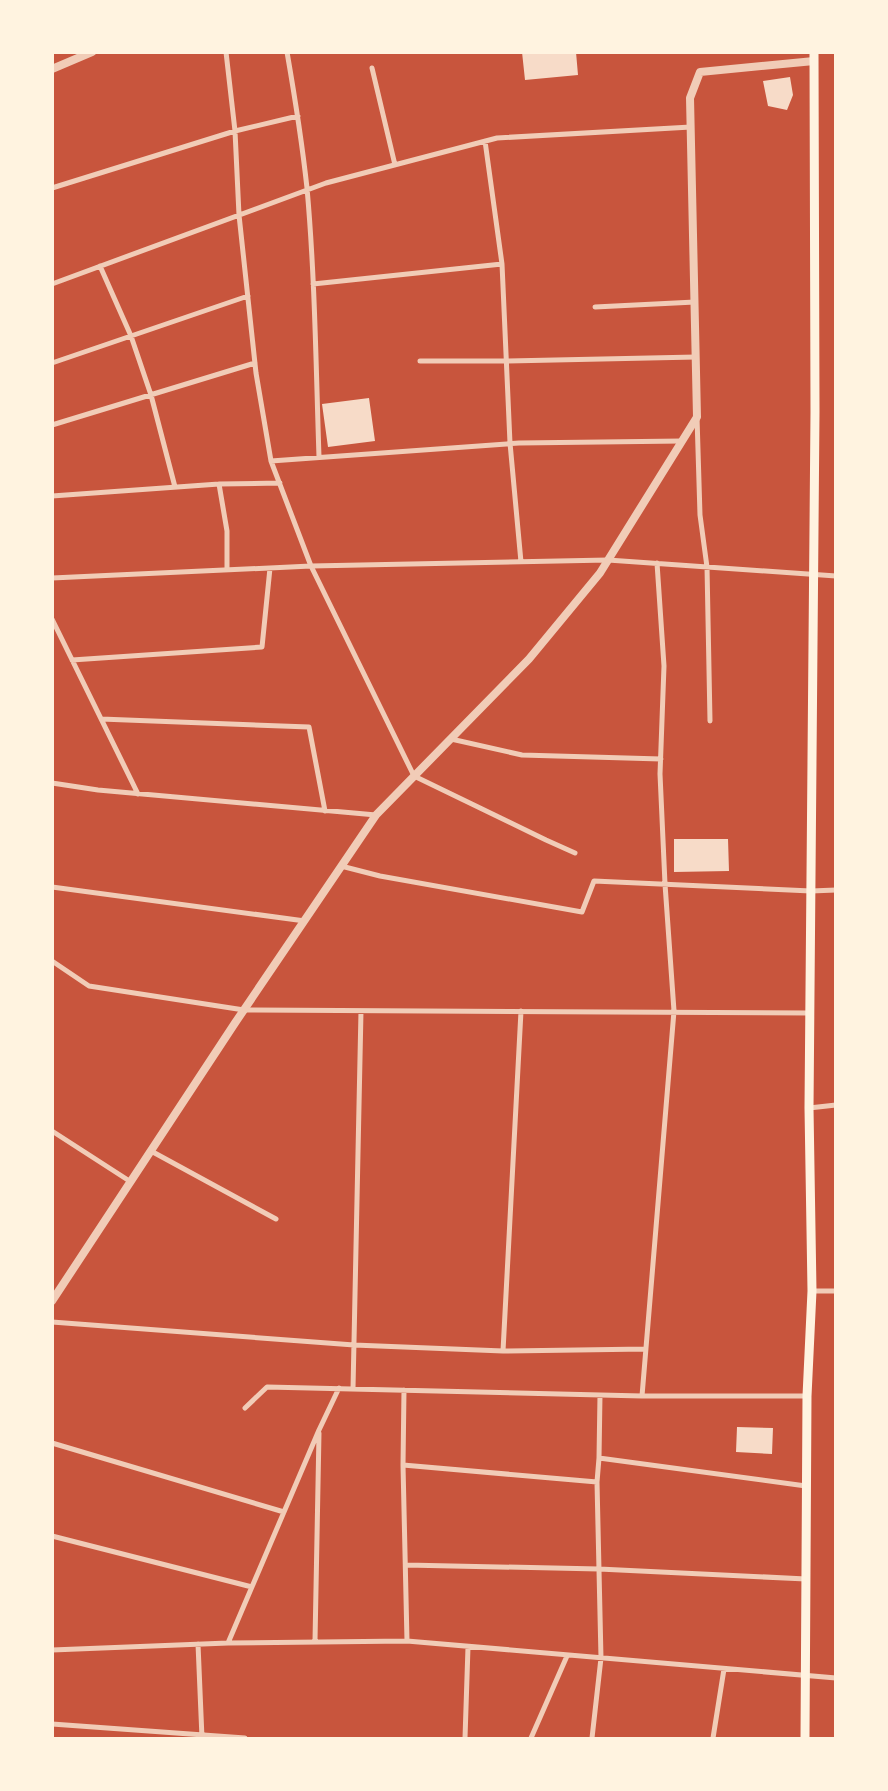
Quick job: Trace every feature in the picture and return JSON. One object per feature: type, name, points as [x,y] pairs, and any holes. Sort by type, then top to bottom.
[{"type":"main road","points":[[805,1738],[807,1396],[812,1291],[809,1108],[815,412],[814,57]]},
{"type":"street","points":[[52,69],[92,52]]},
{"type":"street","points":[[226,52],[234,131],[239,215],[256,363],[271,461],[311,566],[414,776],[575,853]]},
{"type":"street","points":[[287,52],[298,116],[307,190],[313,284],[319,457]]},
{"type":"street","points":[[710,721],[707,567],[700,515],[690,98],[700,72],[814,57]]},
{"type":"street","points":[[372,68],[394,165]]},
{"type":"street","points":[[52,188],[234,131],[298,116]]},
{"type":"street","points":[[52,284],[326,183],[497,138],[691,127]]},
{"type":"street","points":[[485,141],[502,264],[510,443],[522,562]]},
{"type":"street","points":[[313,284],[502,264]]},
{"type":"street","points":[[100,266],[131,336],[151,395],[175,487]]},
{"type":"street","points":[[52,363],[248,296]]},
{"type":"street","points":[[595,307],[695,302]]},
{"type":"street","points":[[420,360],[506,361],[696,358]]},
{"type":"street","points":[[52,425],[256,363]]},
{"type":"street","points":[[52,1301],[244,1010],[376,815],[529,659],[600,572],[697,417]]},
{"type":"street","points":[[271,461],[510,443],[682,442]]},
{"type":"street","points":[[52,496],[219,484],[280,483]]},
{"type":"street","points":[[219,484],[227,531],[227,570]]},
{"type":"street","points":[[52,578],[311,566],[608,560],[836,576]]},
{"type":"street","points":[[642,1396],[674,1011],[665,884],[661,759],[664,666],[657,564]]},
{"type":"street","points":[[72,660],[262,647],[270,568]]},
{"type":"street","points":[[52,619],[138,794]]},
{"type":"street","points":[[101,719],[309,727],[325,811]]},
{"type":"street","points":[[451,739],[522,755],[661,759]]},
{"type":"street","points":[[52,783],[138,794],[376,815]]},
{"type":"street","points":[[341,866],[380,876],[582,912],[594,881],[811,891],[836,890]]},
{"type":"street","points":[[52,887],[305,921]]},
{"type":"street","points":[[52,961],[89,986],[244,1010],[810,1013]]},
{"type":"street","points":[[353,1389],[360,1010]]},
{"type":"street","points":[[503,1351],[520,1011]]},
{"type":"street","points":[[809,1108],[836,1105]]},
{"type":"street","points":[[52,1131],[131,1182]]},
{"type":"street","points":[[151,1152],[276,1219]]},
{"type":"street","points":[[812,1291],[836,1291]]},
{"type":"street","points":[[52,1322],[354,1345],[503,1351],[646,1349]]},
{"type":"street","points":[[245,1408],[267,1387],[642,1396],[807,1396]]},
{"type":"street","points":[[228,1643],[319,1430],[339,1388]]},
{"type":"street","points":[[404,1390],[403,1465],[406,1641]]},
{"type":"street","points":[[592,1738],[602,1658],[597,1482],[600,1395]]},
{"type":"street","points":[[315,1641],[319,1430]]},
{"type":"street","points":[[52,1443],[284,1512]]},
{"type":"street","points":[[599,1458],[806,1486]]},
{"type":"street","points":[[403,1465],[597,1482]]},
{"type":"street","points":[[52,1536],[252,1587]]},
{"type":"street","points":[[406,1565],[599,1569],[806,1579]]},
{"type":"street","points":[[52,1650],[228,1643],[406,1641],[836,1678]]},
{"type":"street","points":[[198,1644],[203,1737]]},
{"type":"street","points":[[465,1738],[468,1647]]},
{"type":"street","points":[[531,1738],[567,1656]]},
{"type":"street","points":[[714,1738],[724,1669]]},
{"type":"street","points":[[52,1724],[203,1737],[245,1738]]},
{"type":"building","points":[[522,52],[576,52],[578,75],[525,80]]},
{"type":"building","points":[[790,77],[793,95],[787,110],[768,106],[763,81]]},
{"type":"building","points":[[369,398],[375,441],[328,447],[322,404]]},
{"type":"building","points":[[674,839],[728,839],[729,871],[674,872]]},
{"type":"building","points":[[737,1427],[773,1428],[772,1454],[736,1452]]}]
